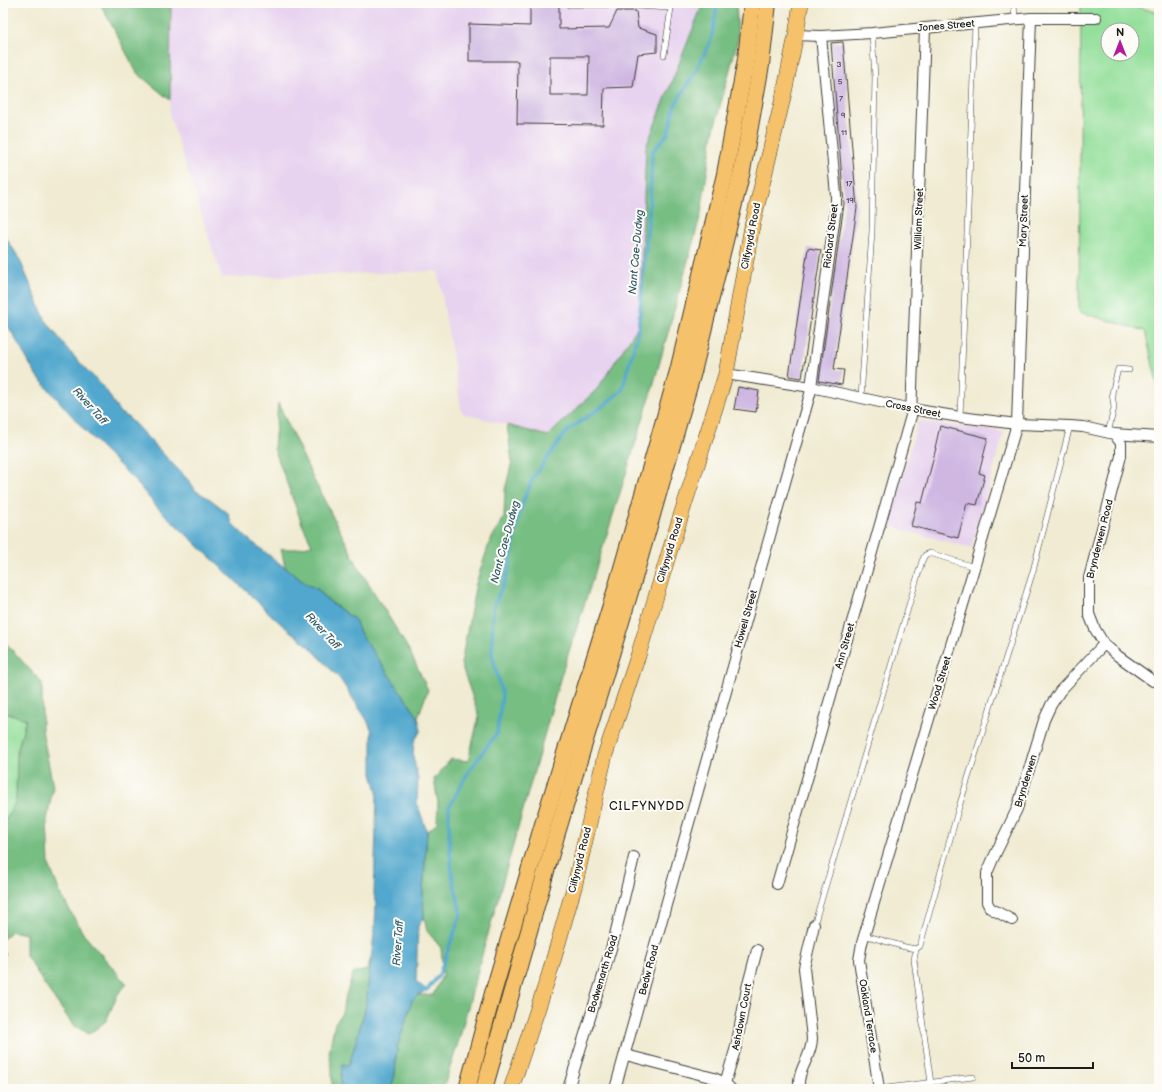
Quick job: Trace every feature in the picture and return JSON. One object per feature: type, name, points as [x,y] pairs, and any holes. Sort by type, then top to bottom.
[{"type":"highway","points":[[467,1089],[543,824],[616,589],[678,370],[725,174],[746,59],[752,3]]},
{"type":"highway","points":[[484,1089],[556,836],[630,592],[694,372],[742,171],[761,65],[768,3]]},
{"type":"main road","name":"Cilfynydd Road","points":[[511,1089],[549,975],[572,892],[605,755],[638,656],[726,374],[752,226],[783,98],[801,3]]},
{"type":"street","name":"Jones Street","points":[[796,35],[821,36],[872,33],[1031,18],[1096,18]]},
{"type":"street","name":"Mary Street","points":[[1017,424],[1031,18]]},
{"type":"street","name":"William Street","points":[[912,409],[925,28]]},
{"type":"street","name":"Richard Street","points":[[811,387],[836,208],[821,36]]},
{"type":"street","name":"Cross Street","points":[[726,374],[811,387],[912,409],[960,417],[1017,424],[1070,426],[1108,433],[1159,437]]},
{"type":"street","name":"Howell Street","points":[[681,851],[811,387]]},
{"type":"street","name":"Ann Street","points":[[777,884],[912,409]]},
{"type":"street","name":"Wood Street","points":[[863,939],[1017,424]]},
{"type":"street","name":"Brynderwen Road","points":[[1108,433],[1121,443],[1121,456],[1089,578],[1089,614],[1095,629],[1104,644],[1153,681]]},
{"type":"street","name":"Brynderwen","points":[[1012,920],[990,908],[987,902],[987,872],[1017,809],[1044,720],[1051,705],[1060,691],[1104,644]]},
{"type":"street","name":"Bedw Road","points":[[615,1089],[626,1055],[681,851]]},
{"type":"street","name":"Bodwenarth Road","points":[[568,1089],[607,964],[634,857]]},
{"type":"street","points":[[799,1089],[800,1071],[812,1046],[804,968],[814,925]]},
{"type":"street","name":"Oakland Terrace","points":[[863,939],[860,960],[879,1089]]},
{"type":"street","name":"Ashdown Court","points":[[728,1086],[747,988],[757,950]]},
{"type":"street","points":[[626,1055],[714,1078],[728,1086]]},
{"type":"lane","points":[[1014,3],[1015,20]]},
{"type":"lane","points":[[569,4],[617,4],[671,8],[664,55]]},
{"type":"lane","points":[[960,417],[975,24]]},
{"type":"lane","points":[[861,398],[872,230],[875,77],[872,33]]},
{"type":"lane","points":[[1108,433],[1114,408],[1112,393],[1118,369],[1129,370]]},
{"type":"lane","points":[[931,1083],[914,960],[916,949],[920,946],[959,807],[1029,586],[1070,426]]},
{"type":"lane","points":[[814,925],[922,561],[925,555],[930,553],[974,567]]},
{"type":"lane","points":[[863,939],[916,949]]},
{"type":"lane","points":[[879,1089],[973,1077]]},
{"type":"shaded area","points":[[171,3],[703,3],[646,147],[639,325],[598,388],[548,436],[462,413],[438,271],[222,278],[170,116]]},
{"type":"shaded area","points":[[918,421],[1004,432],[971,548],[889,526]]},
{"type":"green space","points":[[100,3],[171,3],[170,100],[137,73]]},
{"type":"green space","points":[[703,3],[736,3],[738,39],[713,133],[701,214],[650,397],[561,676],[459,1040],[443,1089],[391,1089],[395,1074],[397,1048],[412,1001],[418,995],[433,995],[443,974],[441,948],[427,931],[424,918],[423,892],[427,832],[437,823],[438,803],[434,779],[451,759],[468,761],[479,716],[461,664],[476,583],[490,541],[504,518],[505,490],[512,461],[507,425],[548,436],[598,388],[639,325],[646,147]]},
{"type":"green space","points":[[1081,3],[1125,3],[1159,13],[1159,392],[1145,331],[1079,312]]},
{"type":"green space","points":[[278,403],[314,480],[359,568],[409,650],[428,690],[418,717],[360,633],[355,620],[325,598],[319,590],[306,584],[285,567],[281,549],[295,549],[312,545],[302,524],[274,448]]},
{"type":"green space","points":[[3,640],[42,683],[42,730],[53,787],[47,820],[49,865],[61,895],[84,935],[127,984],[118,994],[106,1021],[89,1034],[73,1025],[44,984],[26,955],[26,934],[12,931],[3,939],[3,820],[6,820],[16,801],[17,753],[26,719],[7,713],[3,710]]},
{"type":"green space","points":[[3,710],[7,713],[26,718],[17,753],[16,801],[5,820],[3,820]]},
{"type":"green space","points":[[373,952],[365,1010],[349,1065],[342,1065],[340,1089],[332,1089],[332,1068],[329,1053],[335,1023],[342,1013],[344,1001],[353,973],[367,970]]},
{"type":"water","name":"River Taff","points":[[3,233],[19,258],[45,319],[69,351],[106,390],[120,413],[128,417],[190,482],[196,491],[210,499],[228,513],[231,522],[247,538],[306,584],[319,590],[325,598],[355,620],[360,633],[418,717],[421,730],[414,742],[413,756],[418,779],[417,803],[427,832],[423,892],[424,918],[418,926],[416,982],[427,990],[418,995],[412,1001],[397,1048],[395,1074],[391,1089],[340,1089],[342,1064],[349,1065],[365,1010],[375,925],[376,904],[374,894],[377,791],[372,774],[372,731],[367,720],[340,679],[310,647],[281,624],[156,506],[136,482],[88,434],[36,375],[3,317]]},
{"type":"building","points":[[530,3],[559,3],[559,29],[609,28],[617,11],[636,11],[638,28],[657,34],[657,52],[638,54],[633,87],[604,88],[603,125],[517,124],[518,61],[469,61],[469,24],[530,26]],"holes":[[[550,56],[589,56],[588,95],[550,95]]]},
{"type":"building","points":[[843,42],[857,208],[834,369],[844,370],[842,385],[819,381],[844,204],[831,43]]},
{"type":"building","points":[[808,248],[821,250],[802,378],[789,376]]},
{"type":"building","points":[[738,387],[759,391],[756,412],[734,409]]},
{"type":"building","points":[[940,426],[988,438],[979,473],[985,475],[977,505],[967,503],[958,538],[911,526],[917,502],[922,503]]},
{"type":"waterway","name":"Nant Cae-Dudwg","points":[[424,990],[427,990],[439,975],[461,914],[452,874],[449,836],[449,807],[469,771],[497,733],[502,695],[492,654],[493,608],[506,578],[512,555],[516,526],[524,499],[533,478],[567,431],[606,404],[622,390],[638,332],[650,201],[652,152],[668,134],[675,105],[697,69],[711,40],[718,3]]},
{"type":"district","name":"CILFYNYDD","points":[[647,806]]}]
